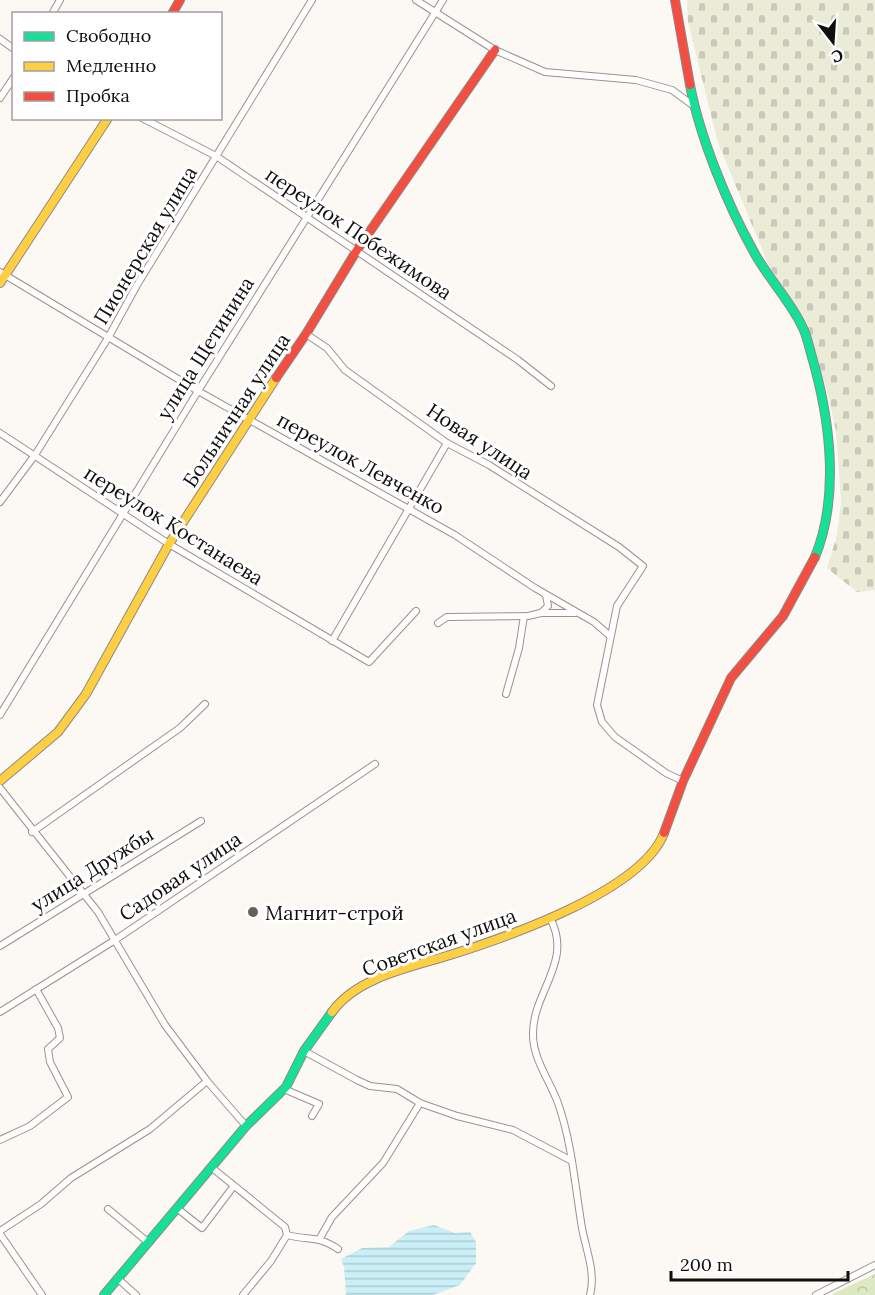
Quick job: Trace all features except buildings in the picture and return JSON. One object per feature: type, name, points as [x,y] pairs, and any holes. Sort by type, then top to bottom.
[{"type":"street","name":"Пионерская улица","points":[[0,502],[35,455],[108,338],[137,285],[312,0]]},
{"type":"street","points":[[416,0],[495,50],[545,72],[636,80],[672,90],[694,106]]},
{"type":"street","name":"улица Щетинина","points":[[0,715],[305,218],[443,0]]},
{"type":"street","name":"Советская улица","points":[[104,1295],[246,1126],[284,1089],[304,1051],[340,1001],[369,983],[399,971],[476,947],[550,918],[613,886],[637,870],[660,843],[683,781],[731,678],[783,616],[803,584],[825,534],[829,497],[827,425],[818,375],[803,327],[755,254],[708,151],[694,106],[675,0]]},
{"type":"street","name":"Больничная улица","points":[[0,781],[58,732],[86,694],[169,544],[247,419],[306,334],[357,250],[495,50]]},
{"type":"street","points":[[0,98],[12,80]]},
{"type":"street","points":[[2,277],[107,120]]},
{"type":"street","name":"переулок Побежимова","points":[[146,120],[216,156],[305,218],[357,250],[551,386]]},
{"type":"street","name":"переулок Левченко","points":[[2,277],[247,419],[455,535],[545,594],[594,622],[609,635]]},
{"type":"street","name":"Новая улица","points":[[306,334],[327,348],[345,370],[447,443],[489,465],[619,547],[643,566],[617,606],[609,635]]},
{"type":"street","name":"переулок Костанаева","points":[[0,433],[169,544],[369,662],[416,611]]},
{"type":"street","points":[[332,641],[447,443]]},
{"type":"street","points":[[541,613],[548,606],[545,594]]},
{"type":"street","points":[[438,622],[441,619],[457,616],[579,614]]},
{"type":"street","points":[[506,694],[519,648],[524,616]]},
{"type":"street","points":[[609,635],[597,705],[602,722],[615,737],[644,759],[683,781]]},
{"type":"street","points":[[32,832],[180,728],[206,704]]},
{"type":"street","name":"Садовая улица","points":[[0,1012],[115,940],[375,764]]},
{"type":"street","points":[[0,788],[32,832],[83,893],[115,940],[165,1025],[207,1081],[246,1126]]},
{"type":"street","name":"улица Дружбы","points":[[0,946],[201,821]]},
{"type":"street","points":[[550,918],[558,936],[557,954],[538,1007],[533,1036],[537,1056],[557,1102],[567,1135],[588,1249],[592,1287],[590,1295]]},
{"type":"street","points":[[0,1140],[30,1126],[68,1096],[50,1062],[48,1049],[60,1038],[58,1028],[36,989]]},
{"type":"street","points":[[304,1051],[370,1086],[397,1089],[420,1103],[457,1116],[513,1130],[570,1160]]},
{"type":"street","points":[[42,1295],[0,1233],[41,1204],[71,1178],[150,1129],[207,1081]]},
{"type":"street","points":[[284,1089],[319,1104],[312,1116]]},
{"type":"street","points":[[320,1238],[332,1217],[382,1163],[420,1103]]},
{"type":"street","points":[[212,1167],[233,1187],[285,1227],[287,1235],[243,1295]]},
{"type":"street","points":[[178,1209],[202,1227],[233,1187]]},
{"type":"street","points":[[108,1209],[149,1243]]},
{"type":"street","points":[[287,1235],[304,1239],[320,1238],[338,1249]]},
{"type":"street","points":[[816,1295],[875,1265]]},
{"type":"street","points":[[117,1278],[136,1295]]},
{"type":"green space","points":[[687,0],[875,0],[875,590],[857,592],[827,568],[837,535],[841,502],[836,431],[829,399],[807,322],[769,266],[718,143],[688,22]]},
{"type":"green space","points":[[875,1274],[875,1295],[831,1295],[834,1293]]},
{"type":"water","points":[[434,1225],[455,1233],[470,1232],[476,1242],[476,1263],[460,1285],[433,1295],[346,1295],[344,1267],[341,1259],[362,1248],[389,1247],[409,1231]]},
{"type":"traffic: fast","points":[[690,85],[708,149],[725,193],[755,254],[797,317],[805,333],[812,357],[824,406],[830,457],[828,509],[815,557]]},
{"type":"traffic: fast","points":[[104,1295],[246,1126],[286,1087],[304,1051],[332,1012]]},
{"type":"traffic: slow","points":[[0,283],[107,120]]},
{"type":"traffic: slow","points":[[0,781],[58,732],[86,694],[169,544],[276,378]]},
{"type":"traffic: slow","points":[[332,1012],[343,1000],[370,982],[537,924],[602,892],[629,874],[651,854],[664,833]]},
{"type":"traffic: jam","points":[[173,12],[180,0]]},
{"type":"traffic: jam","points":[[675,0],[690,85]]},
{"type":"traffic: jam","points":[[276,378],[306,334],[357,250],[495,50]]},
{"type":"traffic: jam","points":[[664,833],[683,781],[731,678],[783,616],[815,557]]},
{"type":"place","name":"Магнит-строй","points":[[253,912]]}]
